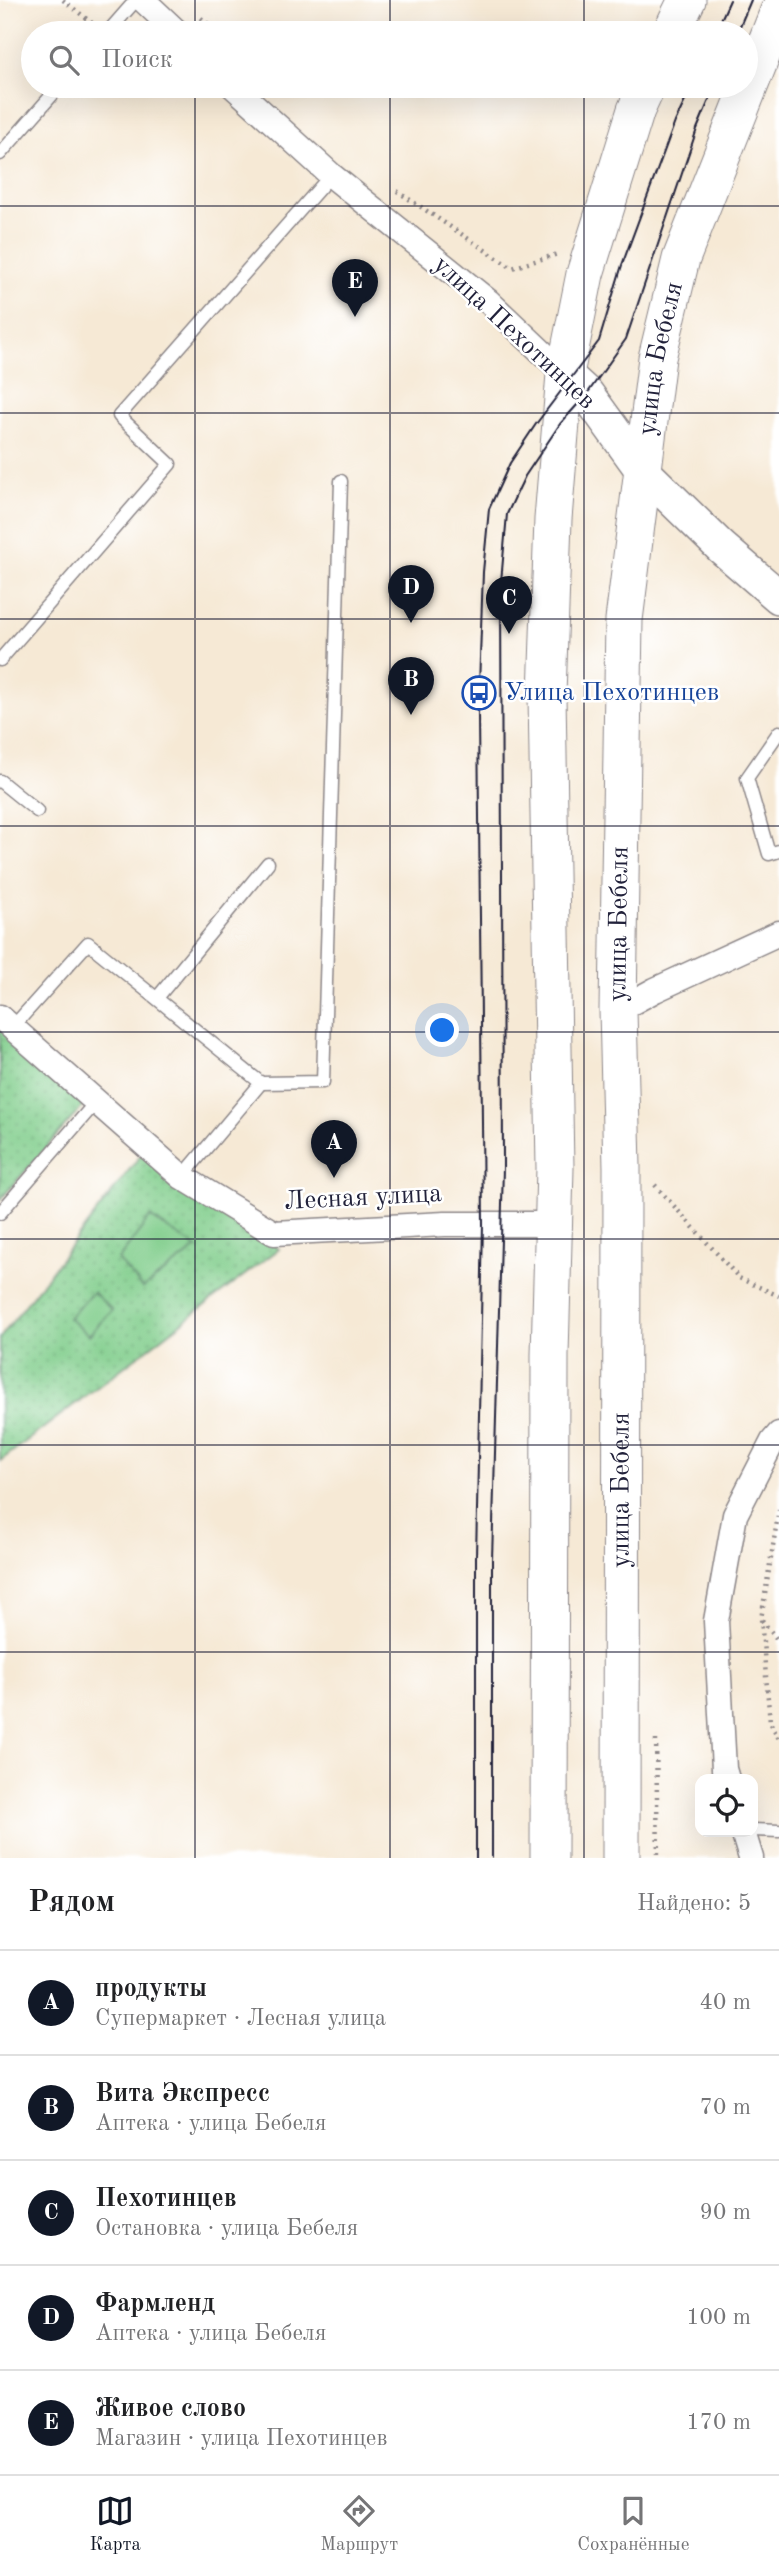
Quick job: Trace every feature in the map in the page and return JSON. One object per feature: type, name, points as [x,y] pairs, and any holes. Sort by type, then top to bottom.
[{"type":"main road","points":[[677,21],[687,0]]},
{"type":"main road","name":"улица Бебеля","points":[[758,64],[779,11]]},
{"type":"main road","points":[[549,1858],[555,1168],[547,695],[553,519],[565,374],[585,274],[642,98]]},
{"type":"main road","name":"улица Бебеля","points":[[621,1858],[622,1167],[618,1010],[624,620],[657,358],[681,260],[745,98]]},
{"type":"main road","name":"улица Пехотинцев","points":[[565,374],[587,394],[642,470],[721,547],[779,597]]},
{"type":"street","points":[[143,0],[165,21]]},
{"type":"street","name":"улица Пехотинцев","points":[[246,98],[331,175],[488,301],[565,374]]},
{"type":"street","points":[[618,1010],[779,933]]},
{"type":"street","name":"Лесная улица","points":[[5,1023],[181,1177],[274,1233],[445,1224],[553,1224]]},
{"type":"street","points":[[726,1774],[716,1621],[735,1515],[779,1434]]},
{"type":"street","points":[[745,1837],[751,1858]]},
{"type":"lane","points":[[118,21],[136,0]]},
{"type":"lane","points":[[0,154],[49,98]]},
{"type":"lane","points":[[0,660],[170,464],[119,416],[331,175]]},
{"type":"lane","points":[[5,1023],[88,943],[261,1083],[323,1082],[341,481]]},
{"type":"lane","points":[[779,732],[747,778],[769,854],[779,851]]},
{"type":"lane","points":[[0,781],[37,811]]},
{"type":"lane","points":[[157,998],[268,863]]},
{"type":"lane","points":[[181,1177],[261,1083]]},
{"type":"lane","points":[[0,1213],[96,1102]]},
{"type":"lane","points":[[758,1830],[779,1831]]},
{"type":"path","points":[[62,0],[89,21]]},
{"type":"path","points":[[397,191],[512,268],[569,251]]},
{"type":"path","points":[[653,1183],[740,1278],[779,1296]]},
{"type":"path","points":[[779,1509],[761,1619],[770,1723],[779,1739]]},
{"type":"path","points":[[761,1619],[779,1642]]},
{"type":"green space","points":[[0,1027],[90,1098],[0,1200]]},
{"type":"green space","points":[[147,1147],[279,1249],[0,1461],[0,1338]]},
{"type":"green space","points":[[150,1217],[197,1248],[143,1288],[118,1260]]},
{"type":"green space","points":[[93,1292],[112,1310],[89,1335],[68,1318]]},
{"type":"tram line","points":[[720,21],[730,0]]},
{"type":"tram line","points":[[742,21],[751,0]]},
{"type":"tram line","points":[[476,1858],[476,1557],[483,1224],[478,714],[483,572],[489,509],[510,463],[599,341],[622,265],[686,98]]},
{"type":"tram line","points":[[492,1858],[492,1560],[503,1168],[501,582],[507,514],[525,476],[560,424],[587,394],[626,339],[710,98]]},
{"type":"place","name":"Живое слово","points":[[355,317]]},
{"type":"place","name":"Фармленд","points":[[411,623]]},
{"type":"place","name":"Пехотинцев","points":[[509,634]]},
{"type":"place","name":"Улица Пехотинцев","points":[[479,693]]},
{"type":"place","name":"Вита Экспресс","points":[[411,715]]},
{"type":"place","name":"продукты","points":[[334,1178]]}]
